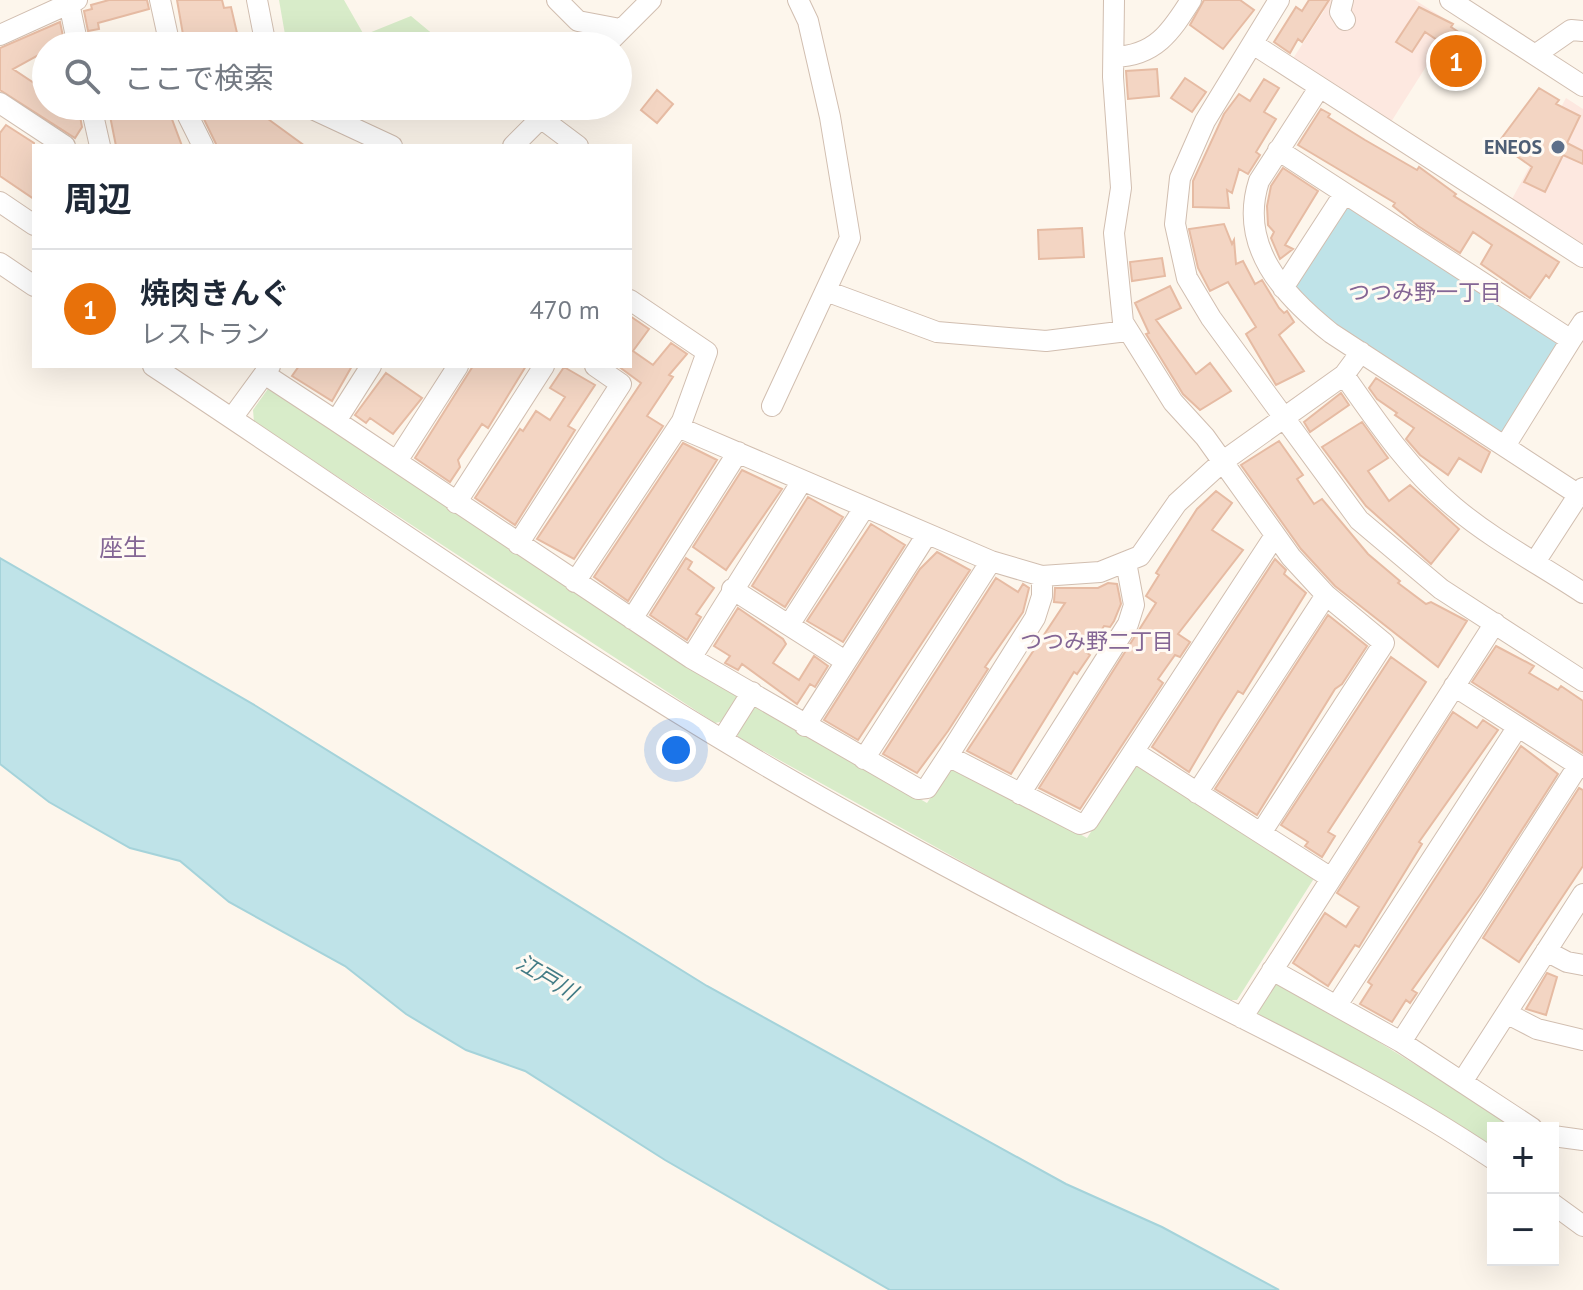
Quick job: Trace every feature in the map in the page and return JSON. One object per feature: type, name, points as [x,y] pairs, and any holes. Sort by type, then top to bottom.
[{"type":"street","points":[[160,0],[167,32]]},
{"type":"street","points":[[257,0],[263,32]]},
{"type":"street","points":[[557,0],[578,21],[620,29]]},
{"type":"street","points":[[617,32],[651,0]]},
{"type":"street","points":[[1114,0],[1121,182],[1114,233],[1121,312],[1127,331],[1173,402],[1205,437],[1274,537],[1326,595],[1384,643],[1261,833]]},
{"type":"street","points":[[1114,57],[1143,53],[1158,45],[1191,0]]},
{"type":"street","points":[[1450,0],[1479,8],[1535,55],[1583,86]]},
{"type":"street","points":[[0,35],[73,2],[76,32]]},
{"type":"street","points":[[772,406],[850,238],[807,2]]},
{"type":"street","points":[[1270,3],[1253,44],[1193,142],[1176,191],[1175,224],[1181,260],[1195,293],[1338,495],[1368,529],[1441,589],[1583,681]]},
{"type":"street","points":[[1535,55],[1571,30],[1583,31]]},
{"type":"street","points":[[1253,44],[1583,257]]},
{"type":"street","points":[[1319,88],[1259,181],[1252,210],[1258,247],[1283,288],[1311,317],[1361,352],[1508,441]]},
{"type":"street","points":[[0,103],[62,144]]},
{"type":"street","points":[[94,120],[100,144]]},
{"type":"street","points":[[190,120],[202,144]]},
{"type":"street","points":[[336,120],[388,144]]},
{"type":"street","points":[[515,144],[540,120]]},
{"type":"street","points":[[555,120],[576,144]]},
{"type":"street","points":[[1278,150],[1571,340]]},
{"type":"street","points":[[1283,288],[1344,194]]},
{"type":"street","points":[[0,202],[32,224]]},
{"type":"street","points":[[0,263],[32,285]]},
{"type":"street","points":[[826,291],[905,323],[963,336],[1046,341],[1127,331]]},
{"type":"street","points":[[575,582],[678,427],[707,352],[632,301]]},
{"type":"street","points":[[1508,441],[1583,322]]},
{"type":"street","points":[[678,427],[926,536],[991,561],[1042,576],[1100,572],[1140,556],[1177,503],[1222,462],[1344,375],[1361,352]]},
{"type":"street","points":[[156,368],[626,681],[861,820],[1432,1118],[1487,1155]]},
{"type":"street","points":[[336,421],[370,368]]},
{"type":"street","points":[[397,461],[457,368]]},
{"type":"street","points":[[456,503],[543,368]]},
{"type":"street","points":[[518,544],[621,384],[598,368]]},
{"type":"street","points":[[1410,369],[1581,491],[1535,562]]},
{"type":"street","points":[[232,418],[271,373],[456,503],[691,658],[918,789],[927,788],[1035,618],[1042,596],[1042,576]]},
{"type":"street","points":[[1344,375],[1421,476],[1470,519],[1583,593]]},
{"type":"street","points":[[632,619],[738,452]]},
{"type":"street","points":[[691,658],[802,481]]},
{"type":"street","points":[[789,625],[864,508]]},
{"type":"street","points":[[805,726],[926,536]]},
{"type":"street","points":[[948,756],[1080,824],[1088,821],[1274,537]]},
{"type":"street","points":[[864,759],[991,561]]},
{"type":"street","points":[[1020,794],[1128,624],[1134,605],[1126,562]]},
{"type":"street","points":[[732,589],[845,661]]},
{"type":"street","points":[[1197,793],[1326,595]]},
{"type":"street","points":[[1242,1018],[1495,623]]},
{"type":"street","points":[[1401,1042],[1581,767],[1454,686]]},
{"type":"street","points":[[723,738],[752,692]]},
{"type":"street","points":[[1337,1005],[1517,728]]},
{"type":"street","points":[[1134,752],[1331,878]]},
{"type":"street","points":[[1462,1082],[1583,894]]},
{"type":"street","points":[[1546,951],[1567,962],[1583,965]]},
{"type":"street","points":[[1272,970],[1401,1042],[1523,1122]]},
{"type":"street","points":[[1508,1014],[1537,1029],[1583,1040]]},
{"type":"street","points":[[1559,1137],[1583,1140]]},
{"type":"street","points":[[1559,1208],[1583,1226]]},
{"type":"shaded area","points":[[1307,0],[1415,0],[1453,24],[1391,122],[1292,60],[1324,11]]},
{"type":"shaded area","points":[[1566,98],[1583,109],[1583,247],[1511,201]]},
{"type":"green space","points":[[279,0],[344,0],[362,32],[285,32]]},
{"type":"green space","points":[[411,16],[430,32],[371,32]]},
{"type":"green space","points":[[270,386],[738,693],[738,700],[724,721],[715,723],[254,422],[253,410]]},
{"type":"green space","points":[[753,704],[927,803],[951,767],[957,767],[1087,838],[1135,764],[1143,764],[1313,874],[1313,880],[1237,1000],[1231,1000],[1065,919],[738,737],[736,727]]},
{"type":"green space","points":[[1280,981],[1508,1122],[1487,1122],[1487,1146],[1406,1093],[1258,1016],[1256,1009],[1273,982]]},
{"type":"water","points":[[1350,206],[1558,340],[1560,346],[1505,432],[1499,434],[1322,318],[1293,284],[1343,207]]},
{"type":"water","name":"江戸川","points":[[0,558],[256,706],[707,986],[1066,1184],[1162,1227],[1279,1290],[890,1290],[665,1160],[525,1071],[466,1050],[406,1014],[345,966],[229,902],[180,861],[130,848],[49,802],[0,764]]},
{"type":"building","points":[[109,0],[147,0],[149,9],[98,23],[99,29],[88,31],[84,11],[92,9],[91,5]]},
{"type":"building","points":[[177,0],[222,0],[224,8],[231,7],[237,32],[183,32]]},
{"type":"building","points":[[1204,0],[1240,0],[1254,10],[1223,49],[1190,25]]},
{"type":"building","points":[[1309,0],[1329,0],[1302,42],[1298,39],[1290,53],[1274,42],[1296,7],[1302,11]]},
{"type":"building","points":[[1419,7],[1453,24],[1451,27],[1477,44],[1459,79],[1436,68],[1449,48],[1425,32],[1412,52],[1396,42]]},
{"type":"building","points":[[60,22],[62,32],[37,32]]},
{"type":"building","points":[[32,34],[32,59],[13,69],[32,82],[32,110],[0,90],[0,48]]},
{"type":"building","points":[[1157,69],[1159,96],[1128,99],[1126,71]]},
{"type":"building","points":[[1185,78],[1206,92],[1192,112],[1171,98]]},
{"type":"building","points":[[1264,79],[1279,88],[1264,112],[1276,119],[1256,152],[1260,155],[1248,174],[1239,169],[1232,193],[1227,190],[1229,208],[1193,207],[1193,181],[1224,114],[1239,94],[1250,101]]},
{"type":"building","points":[[1539,88],[1559,100],[1556,104],[1580,116],[1567,143],[1583,151],[1583,164],[1563,155],[1545,192],[1524,182],[1532,167],[1498,143]]},
{"type":"building","points":[[657,90],[673,104],[657,123],[641,110]]},
{"type":"building","points":[[1321,109],[1330,114],[1328,117],[1365,140],[1417,170],[1419,167],[1456,194],[1454,196],[1559,262],[1549,278],[1546,275],[1530,298],[1481,264],[1492,245],[1473,232],[1460,253],[1418,226],[1393,206],[1395,203],[1298,145]]},
{"type":"building","points":[[47,120],[81,120],[82,127],[75,138]]},
{"type":"building","points":[[111,120],[172,120],[181,144],[116,144]]},
{"type":"building","points":[[204,120],[269,120],[302,144],[216,144]]},
{"type":"building","points":[[6,125],[34,143],[32,198],[0,176],[0,133]]},
{"type":"building","points":[[1283,168],[1318,191],[1285,245],[1293,249],[1280,259],[1271,238],[1274,232],[1268,225],[1267,206],[1271,186]]},
{"type":"building","points":[[1224,224],[1232,244],[1234,240],[1236,264],[1243,261],[1255,284],[1262,280],[1279,308],[1284,313],[1287,311],[1294,322],[1279,335],[1304,371],[1276,385],[1246,334],[1256,327],[1228,282],[1210,291],[1198,268],[1189,229]]},
{"type":"building","points":[[1082,228],[1084,257],[1039,259],[1038,230]]},
{"type":"building","points":[[1162,258],[1165,276],[1132,281],[1130,262]]},
{"type":"building","points":[[1170,286],[1181,308],[1156,320],[1196,374],[1210,363],[1231,391],[1200,410],[1183,394],[1146,334],[1149,333],[1135,303]]},
{"type":"building","points":[[632,317],[649,329],[633,351],[653,365],[671,343],[687,354],[669,375],[673,377],[647,416],[663,426],[574,559],[537,539],[641,383],[621,368],[632,368]]},
{"type":"building","points":[[298,368],[351,368],[332,401],[292,376]]},
{"type":"building","points":[[472,368],[525,368],[488,428],[482,424],[458,460],[460,467],[450,482],[415,458]]},
{"type":"building","points":[[563,368],[595,385],[568,426],[575,430],[515,525],[475,498],[520,429],[523,431],[536,411],[550,420],[565,397],[550,388]]},
{"type":"building","points":[[386,373],[422,398],[393,434],[370,418],[366,423],[355,415]]},
{"type":"building","points":[[1376,378],[1490,452],[1481,472],[1459,458],[1448,475],[1420,455],[1406,439],[1414,428],[1377,399],[1369,388]]},
{"type":"building","points":[[1341,393],[1349,405],[1310,432],[1304,422]]},
{"type":"building","points":[[1362,422],[1388,458],[1368,471],[1389,501],[1410,485],[1459,529],[1431,564],[1366,506],[1322,447]]},
{"type":"building","points":[[1279,441],[1303,475],[1297,479],[1314,504],[1322,499],[1368,554],[1400,581],[1398,583],[1426,604],[1431,602],[1467,621],[1438,667],[1335,586],[1301,549],[1241,465]]},
{"type":"building","points":[[683,443],[717,460],[628,601],[594,577]]},
{"type":"building","points":[[742,470],[782,489],[726,570],[693,547]]},
{"type":"building","points":[[1216,491],[1232,503],[1212,530],[1243,550],[1178,634],[1190,642],[1180,657],[1175,655],[1158,679],[1163,683],[1080,809],[1039,788],[1156,603],[1146,596],[1159,575],[1156,573],[1197,509]]},
{"type":"building","points":[[808,497],[843,517],[785,607],[752,586]]},
{"type":"building","points":[[871,524],[905,545],[843,642],[807,621]]},
{"type":"building","points":[[937,552],[970,570],[858,740],[824,720],[920,569]]},
{"type":"building","points":[[686,558],[692,562],[688,569],[714,588],[696,614],[701,617],[687,640],[650,615]]},
{"type":"building","points":[[1275,559],[1286,570],[1284,574],[1306,593],[1243,694],[1238,691],[1189,772],[1152,747]]},
{"type":"building","points":[[996,578],[1018,592],[1023,584],[1029,588],[1023,612],[985,667],[988,669],[948,731],[917,773],[883,754]]},
{"type":"building","points":[[1108,583],[1117,584],[1121,604],[1114,621],[1110,627],[1104,626],[1087,653],[1090,655],[1077,674],[1074,672],[1011,774],[967,751],[1065,603],[1054,602],[1055,588],[1098,588]]},
{"type":"building","points":[[738,608],[783,639],[786,644],[773,663],[799,680],[814,656],[828,666],[815,687],[810,684],[797,704],[742,664],[738,670],[725,663],[730,656],[714,646]]},
{"type":"building","points":[[1328,615],[1367,646],[1342,684],[1335,689],[1257,815],[1215,789]]},
{"type":"building","points":[[1496,646],[1534,666],[1529,673],[1558,690],[1561,686],[1583,701],[1583,753],[1472,682]]},
{"type":"building","points":[[1391,657],[1426,682],[1328,832],[1335,836],[1322,857],[1305,846],[1308,842],[1281,825]]},
{"type":"building","points":[[1453,712],[1477,728],[1483,720],[1498,730],[1419,842],[1422,844],[1359,947],[1355,945],[1328,986],[1293,963],[1325,913],[1346,927],[1359,907],[1337,893]]},
{"type":"building","points":[[1521,746],[1558,774],[1482,892],[1412,990],[1417,993],[1410,1003],[1406,1000],[1392,1022],[1360,1004],[1372,985],[1368,982]]},
{"type":"building","points":[[1579,788],[1583,790],[1583,866],[1519,962],[1483,938]]},
{"type":"building","points":[[1547,973],[1557,977],[1546,1015],[1526,1009]]},
{"type":"place","name":"焼肉きんぐ","points":[[1456,61]]},
{"type":"place","name":"ENEOS","points":[[1558,147]]},
{"type":"district","name":"つつみ野一丁目","points":[[1425,292]]},
{"type":"district","name":"座生","points":[[123,547]]},
{"type":"district","name":"つつみ野二丁目","points":[[1097,641]]}]
